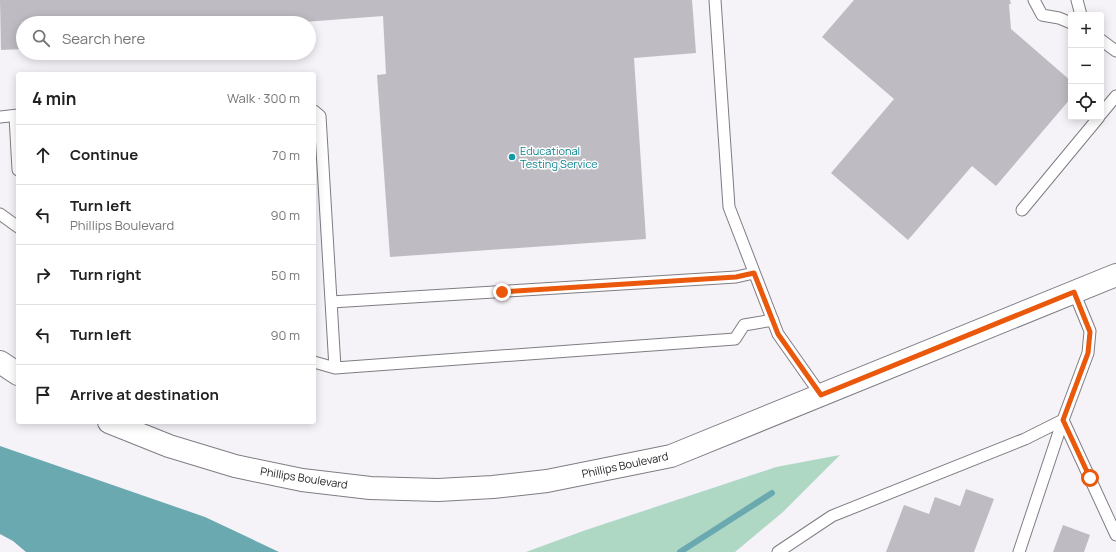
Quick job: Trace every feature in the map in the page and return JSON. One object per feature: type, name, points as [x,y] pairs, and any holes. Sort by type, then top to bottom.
[{"type":"street","name":"Phillips Boulevard","points":[[114,424],[169,446],[234,466],[294,478],[370,488],[438,490],[493,487],[548,481],[671,456],[1116,275]]},
{"type":"street","points":[[0,362],[16,373]]},
{"type":"lane","points":[[716,0],[729,207],[778,334],[821,395]]},
{"type":"lane","points":[[1034,0],[1042,15],[1059,18],[1068,22]]},
{"type":"lane","points":[[1077,0],[1081,12]]},
{"type":"lane","points":[[1104,42],[1116,51]]},
{"type":"lane","points":[[1104,110],[1116,96]]},
{"type":"lane","points":[[316,113],[320,116],[335,368]]},
{"type":"lane","points":[[0,117],[16,116]]},
{"type":"lane","points":[[1022,210],[1096,120]]},
{"type":"lane","points":[[0,214],[16,225]]},
{"type":"lane","points":[[331,302],[736,277],[754,273]]},
{"type":"lane","points":[[1019,552],[1063,420],[1088,353],[1090,332],[1074,292]]},
{"type":"lane","points":[[316,363],[335,368],[735,339],[744,325],[773,320]]},
{"type":"lane","points":[[1063,420],[1116,535]]},
{"type":"lane","points":[[778,552],[832,516],[1025,439],[1063,420]]},
{"type":"green space","points":[[840,455],[783,512],[735,552],[526,552],[583,531],[776,467]]},
{"type":"water","points":[[0,446],[205,517],[279,552],[26,552],[13,541],[0,534]]},
{"type":"building","name":"Educational Testing Service","points":[[0,0],[692,0],[696,53],[634,58],[646,239],[390,257],[377,75],[386,74],[383,16],[316,21],[316,16],[16,16],[16,49],[1,50]]},
{"type":"building","points":[[854,0],[1010,0],[1011,29],[1068,78],[1068,102],[996,186],[972,166],[908,240],[831,173],[894,99],[822,37]]},
{"type":"building","points":[[966,489],[994,499],[974,552],[886,552],[904,505],[929,514],[935,497],[960,506]]},
{"type":"building","points":[[1063,525],[1090,535],[1084,552],[1053,552]]},
{"type":"waterway","points":[[680,552],[772,493]]},
{"type":"place","name":"Educational Testing Service","points":[[512,157]]},
{"type":"route","points":[[502,292],[736,277],[754,273],[778,334],[821,395],[1074,292],[1090,332],[1088,353],[1063,420],[1090,478]]}]
